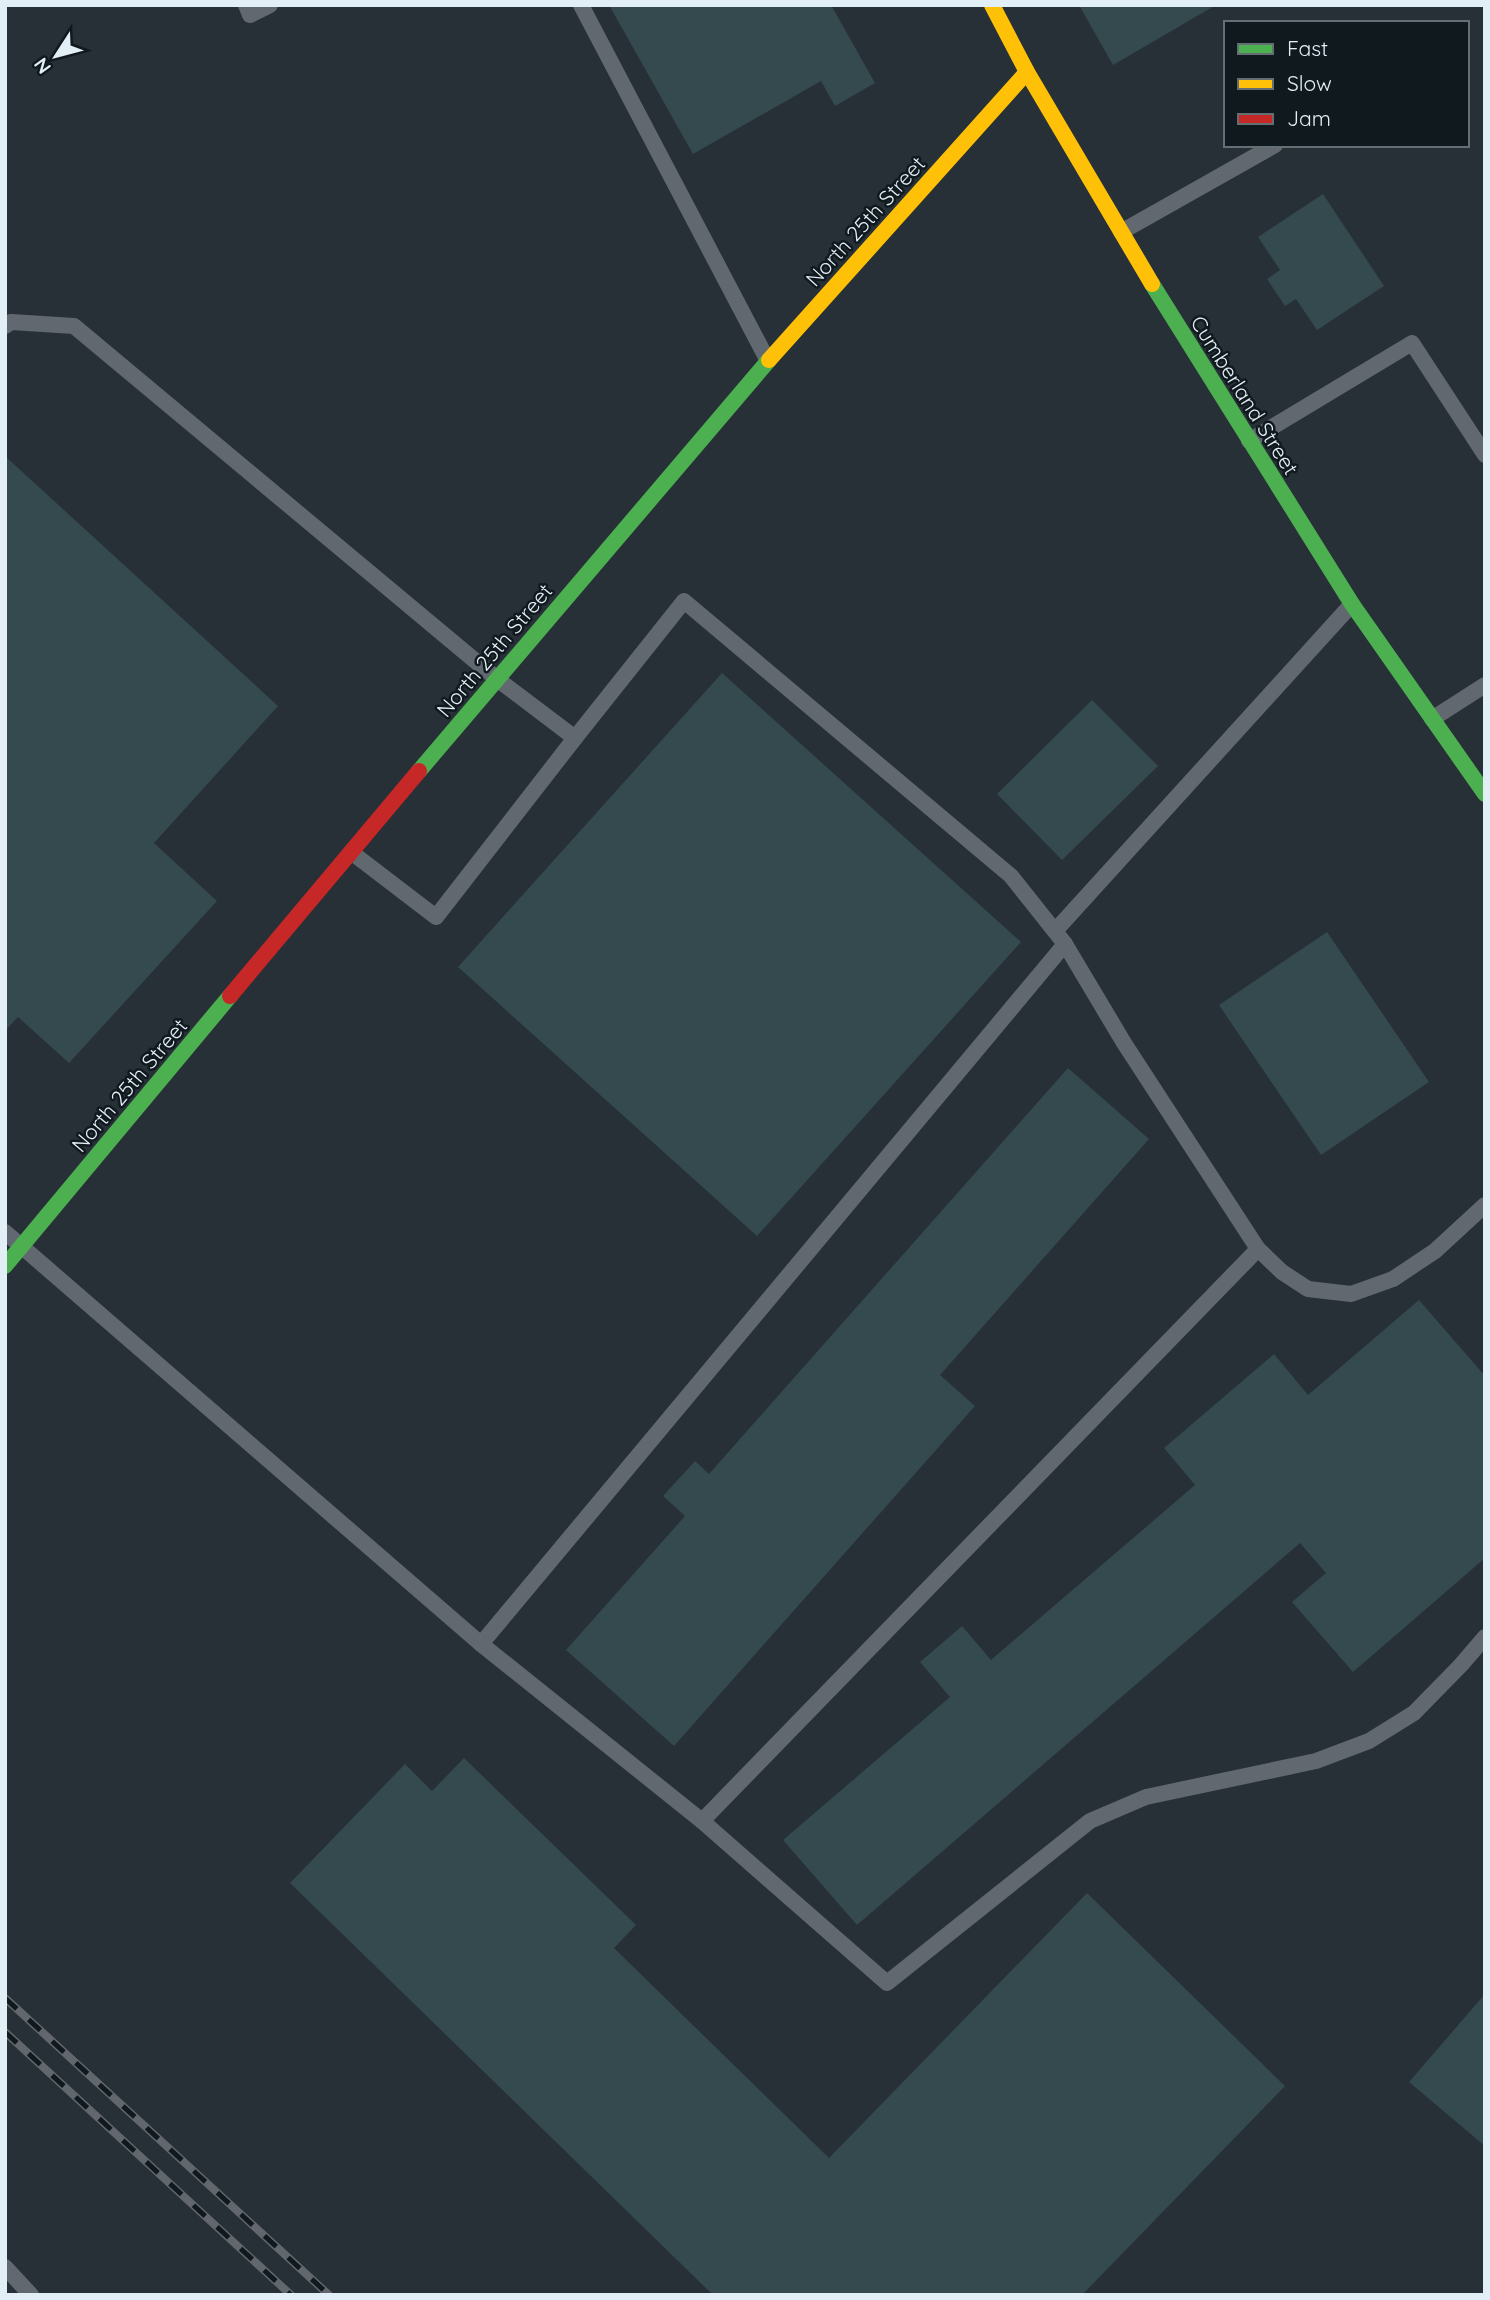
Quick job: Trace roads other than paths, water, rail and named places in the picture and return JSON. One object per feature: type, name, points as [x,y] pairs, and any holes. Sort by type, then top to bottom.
[{"type":"main road","name":"Cumberland Street","points":[[992,5],[1027,72],[1177,327],[1352,604],[1485,794]]},
{"type":"main road","name":"North 25th Street","points":[[5,1266],[351,851],[768,361],[1027,72]]},
{"type":"lane","points":[[246,5],[250,15],[270,5]]},
{"type":"lane","points":[[581,5],[768,361]]},
{"type":"lane","points":[[1121,232],[1271,147]]},
{"type":"lane","points":[[5,326],[11,322],[74,326],[497,679],[575,738]]},
{"type":"lane","points":[[1249,441],[1412,343],[1485,455]]},
{"type":"lane","points":[[351,851],[436,917],[684,601],[1011,876],[1065,944],[1124,1042],[1258,1249],[1282,1272],[1308,1289],[1351,1294],[1393,1279],[1435,1251],[1485,1205]]},
{"type":"lane","points":[[1055,931],[1352,604]]},
{"type":"lane","points":[[1432,719],[1485,684]]},
{"type":"lane","points":[[481,1644],[1065,944]]},
{"type":"lane","points":[[5,1232],[481,1644],[702,1821],[887,1983],[1090,1821],[1146,1797],[1316,1761],[1369,1741],[1414,1713],[1485,1637]]},
{"type":"lane","points":[[702,1821],[1258,1249]]},
{"type":"lane","points":[[5,2267],[31,2295]]},
{"type":"railway","points":[[5,1998],[329,2295]]},
{"type":"railway","points":[[5,2032],[291,2295]]}]
